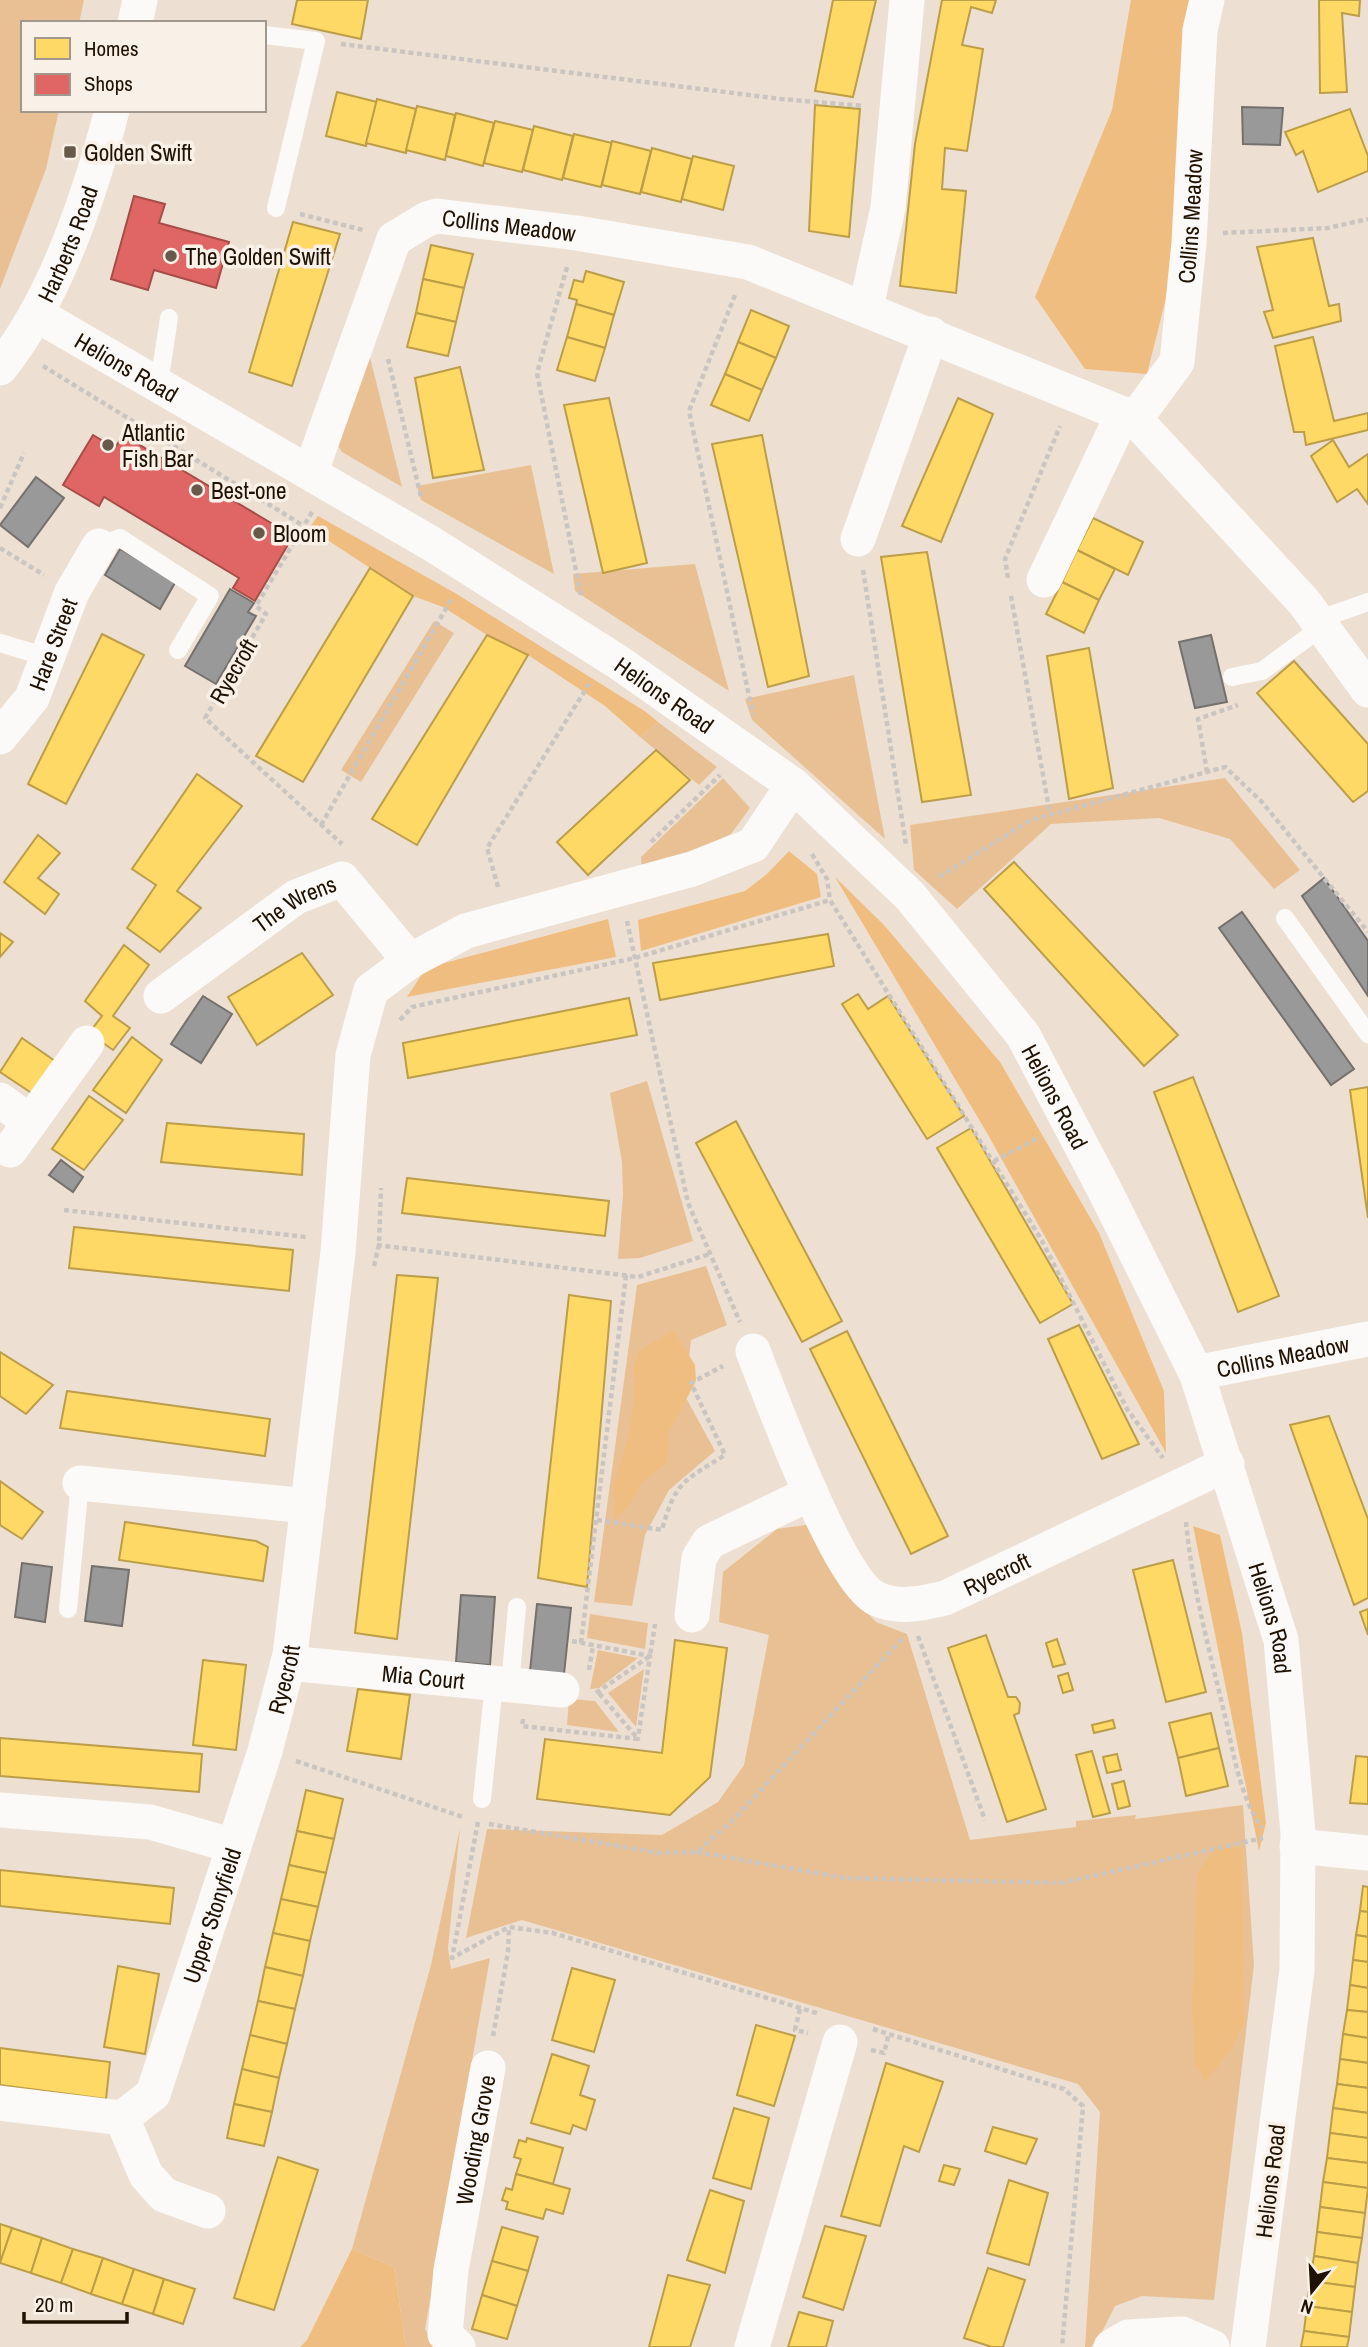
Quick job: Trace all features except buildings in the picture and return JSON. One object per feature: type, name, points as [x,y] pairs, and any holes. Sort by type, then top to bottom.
[{"type":"street","points":[[866,307],[888,208],[906,0]]},
{"type":"street","name":"Collins Meadow","points":[[1044,580],[1129,416],[1177,362],[1189,235],[1200,30],[1207,0]]},
{"type":"street","name":"Harberts Road","points":[[4,364],[36,314],[73,232],[111,112]]},
{"type":"street","name":"Collins Meadow","points":[[394,239],[437,216],[577,233],[748,262],[866,307],[1129,416],[1319,623],[1368,690]]},
{"type":"street","points":[[312,471],[394,239]]},
{"type":"street","name":"Helions Road","points":[[36,314],[312,471],[432,544],[745,764],[793,785],[909,895],[1023,1035],[1103,1187],[1197,1376],[1281,1640],[1278,1843],[1297,1970],[1248,2347]]},
{"type":"street","points":[[858,539],[931,334]]},
{"type":"street","name":"Hare Street","points":[[0,737],[32,698],[72,592],[99,546]]},
{"type":"street","name":"Ryecroft","points":[[234,1846],[265,1751],[288,1663],[339,1241],[353,1055],[371,990],[410,961],[466,931],[692,869],[753,845],[793,785]]},
{"type":"street","name":"The Wrens","points":[[161,996],[296,897],[342,879],[410,961]]},
{"type":"street","points":[[10,1150],[87,1043]]},
{"type":"street","points":[[0,1100],[30,1122]]},
{"type":"street","name":"Collins Meadow","points":[[1197,1376],[1211,1370],[1368,1339]]},
{"type":"street","name":"Ryecroft","points":[[752,1351],[811,1493],[844,1563],[875,1599],[911,1616],[1182,1483],[1227,1464]]},
{"type":"street","points":[[80,1483],[308,1506]]},
{"type":"street","points":[[692,1615],[699,1558],[709,1542],[811,1493]]},
{"type":"street","name":"Mia Court","points":[[288,1663],[562,1690]]},
{"type":"street","name":"Upper Stonyfield","points":[[0,1810],[150,1822],[234,1846],[153,2094],[122,2118]]},
{"type":"street","points":[[1278,1843],[1368,1853]]},
{"type":"street","points":[[752,2347],[845,2028]]},
{"type":"street","name":"Wooding Grove","points":[[458,2347],[445,2334],[451,2270],[488,2068]]},
{"type":"street","points":[[0,2103],[122,2118],[146,2175],[164,2195],[208,2211]]},
{"type":"street","points":[[1111,2347],[1128,2337],[1182,2334],[1212,2347]]},
{"type":"lane","points":[[266,35],[316,41],[276,208]]},
{"type":"lane","points":[[159,383],[169,318]]},
{"type":"lane","points":[[99,546],[120,538],[210,596],[178,650]]},
{"type":"lane","points":[[1232,677],[1262,671],[1319,623],[1368,602]]},
{"type":"lane","points":[[0,643],[47,657]]},
{"type":"lane","points":[[1285,918],[1368,1034]]},
{"type":"lane","points":[[68,1609],[80,1483]]},
{"type":"lane","points":[[482,1799],[517,1607]]},
{"type":"path","points":[[316,41],[895,111]]},
{"type":"path","points":[[276,208],[394,239]]},
{"type":"path","points":[[1189,235],[1328,228],[1368,219]]},
{"type":"path","points":[[508,921],[487,848],[593,659],[537,373],[577,233]]},
{"type":"path","points":[[651,843],[745,764],[751,705],[689,411],[748,262]]},
{"type":"path","points":[[387,355],[432,544]]},
{"type":"path","points":[[4,364],[46,367],[133,424],[304,526],[314,508]]},
{"type":"path","points":[[0,508],[24,453]]},
{"type":"path","name":"Ryecroft","points":[[304,526],[256,607],[266,614],[205,718],[348,849]]},
{"type":"path","points":[[858,539],[905,825],[909,895],[1031,820],[1225,767],[1262,802],[1368,932]]},
{"type":"path","points":[[0,548],[72,592]]},
{"type":"path","points":[[321,825],[455,593]]},
{"type":"path","points":[[1207,772],[1198,719],[1242,703],[1232,677]]},
{"type":"path","points":[[821,858],[810,851],[827,879],[830,900],[1041,1238],[1127,1409],[1182,1483],[1188,1542],[1224,1710],[1252,1814],[1278,1843]]},
{"type":"path","points":[[394,1027],[412,1007],[635,958],[830,900]]},
{"type":"path","points":[[597,1520],[662,1530],[670,1498],[686,1479],[725,1455],[691,1383],[752,1351],[688,1203],[629,934]]},
{"type":"path","points":[[994,1161],[1050,1131]]},
{"type":"path","points":[[373,1270],[379,1245],[381,1176]]},
{"type":"path","points":[[64,1210],[339,1241]]},
{"type":"path","points":[[379,1245],[638,1277],[710,1254]]},
{"type":"path","points":[[581,1643],[626,1275]]},
{"type":"path","points":[[697,1852],[732,1821],[911,1616],[985,1820]]},
{"type":"path","points":[[638,1739],[655,1624]]},
{"type":"path","points":[[572,1641],[650,1656]]},
{"type":"path","points":[[562,1690],[599,1693],[650,1656]]},
{"type":"path","points":[[599,1693],[638,1739]]},
{"type":"path","points":[[522,1726],[638,1739]]},
{"type":"path","points":[[265,1751],[478,1822],[659,1853],[697,1852],[845,1878],[1061,1883],[1278,1843]]},
{"type":"path","points":[[478,1822],[452,1958],[509,1927],[553,1933],[845,2028],[1064,2089],[1083,2106],[1062,2347]]},
{"type":"path","points":[[1266,1824],[1278,1843]]},
{"type":"path","name":"Wooding Grove","points":[[488,2068],[508,1952],[509,1927]]},
{"type":"shaded area","points":[[0,0],[84,0],[79,21],[21,21],[21,112],[59,112],[46,169],[0,289]]},
{"type":"shaded area","points":[[1131,0],[1191,0],[1181,238],[1147,374],[1085,369],[1035,297],[1112,110]]},
{"type":"shaded area","points":[[370,357],[402,487],[342,452],[335,441]]},
{"type":"shaded area","points":[[531,465],[554,574],[421,500],[417,486]]},
{"type":"shaded area","points":[[318,516],[455,593],[658,722],[640,737],[605,706],[528,655],[487,635],[443,607],[413,596],[309,528]]},
{"type":"shaded area","points":[[695,564],[729,691],[575,591],[573,574]]},
{"type":"shaded area","points":[[434,621],[454,633],[361,782],[341,770]]},
{"type":"shaded area","points":[[854,675],[885,839],[752,720],[745,699]]},
{"type":"shaded area","points":[[658,722],[717,767],[699,785],[640,737]]},
{"type":"shaded area","points":[[723,778],[750,808],[731,834],[642,874],[641,857]]},
{"type":"shaded area","points":[[1225,778],[1300,870],[1274,889],[1230,839],[1159,818],[1051,824],[957,909],[914,870],[910,825]]},
{"type":"shaded area","points":[[789,851],[817,874],[821,897],[641,951],[638,920],[745,891],[767,874]]},
{"type":"shaded area","points":[[835,877],[884,925],[1000,1062],[1099,1233],[1164,1391],[1166,1453],[987,1133]]},
{"type":"shaded area","points":[[608,919],[616,957],[407,997],[426,968]]},
{"type":"shaded area","points":[[647,1081],[693,1241],[640,1258],[618,1259],[623,1195],[622,1162],[610,1093]]},
{"type":"shaded area","points":[[706,1266],[727,1325],[691,1340],[685,1396],[715,1451],[669,1490],[645,1535],[632,1606],[594,1602],[637,1285]]},
{"type":"shaded area","points":[[673,1330],[695,1365],[696,1381],[669,1432],[667,1462],[641,1483],[630,1503],[615,1520],[614,1482],[628,1439],[633,1408],[634,1366],[638,1352]]},
{"type":"shaded area","points":[[813,1524],[846,1590],[876,1622],[907,1634],[970,1840],[1076,1827],[1076,1821],[1136,1815],[1135,1819],[1243,1805],[1254,1965],[1214,2300],[1142,2296],[1115,2306],[1099,2338],[1091,2347],[1085,2347],[1100,2112],[1078,2084],[522,1920],[466,1938],[487,1829],[662,1835],[718,1802],[744,1765],[769,1635],[719,1622],[723,1572],[777,1529]]},
{"type":"shaded area","points":[[1193,1526],[1220,1535],[1242,1633],[1266,1823],[1259,1851]]},
{"type":"shaded area","points":[[590,1614],[648,1623],[645,1649],[587,1638]]},
{"type":"shaded area","points":[[598,1650],[638,1658],[599,1688],[590,1689]]},
{"type":"shaded area","points":[[644,1669],[636,1727],[608,1693]]},
{"type":"shaded area","points":[[569,1699],[595,1701],[619,1732],[567,1725]]},
{"type":"shaded area","points":[[460,1828],[448,1948],[451,1969],[490,1958],[425,2329],[436,2347],[406,2347],[394,2267],[352,2249],[431,1965]]},
{"type":"shaded area","points":[[1218,1844],[1242,1848],[1244,2022],[1232,2048],[1205,2082],[1195,2064],[1192,2008],[1197,1874]]},
{"type":"shaded area","points":[[352,2249],[394,2267],[406,2347],[300,2347],[307,2340]]},
{"type":"place","name":"Golden Swift","points":[[70,152]]},
{"type":"place","name":"The Golden Swift","points":[[171,256]]},
{"type":"place","name":"Atlantic Fish Bar","points":[[108,445]]},
{"type":"place","name":"Best-one","points":[[197,490]]},
{"type":"place","name":"Bloom","points":[[259,533]]}]
